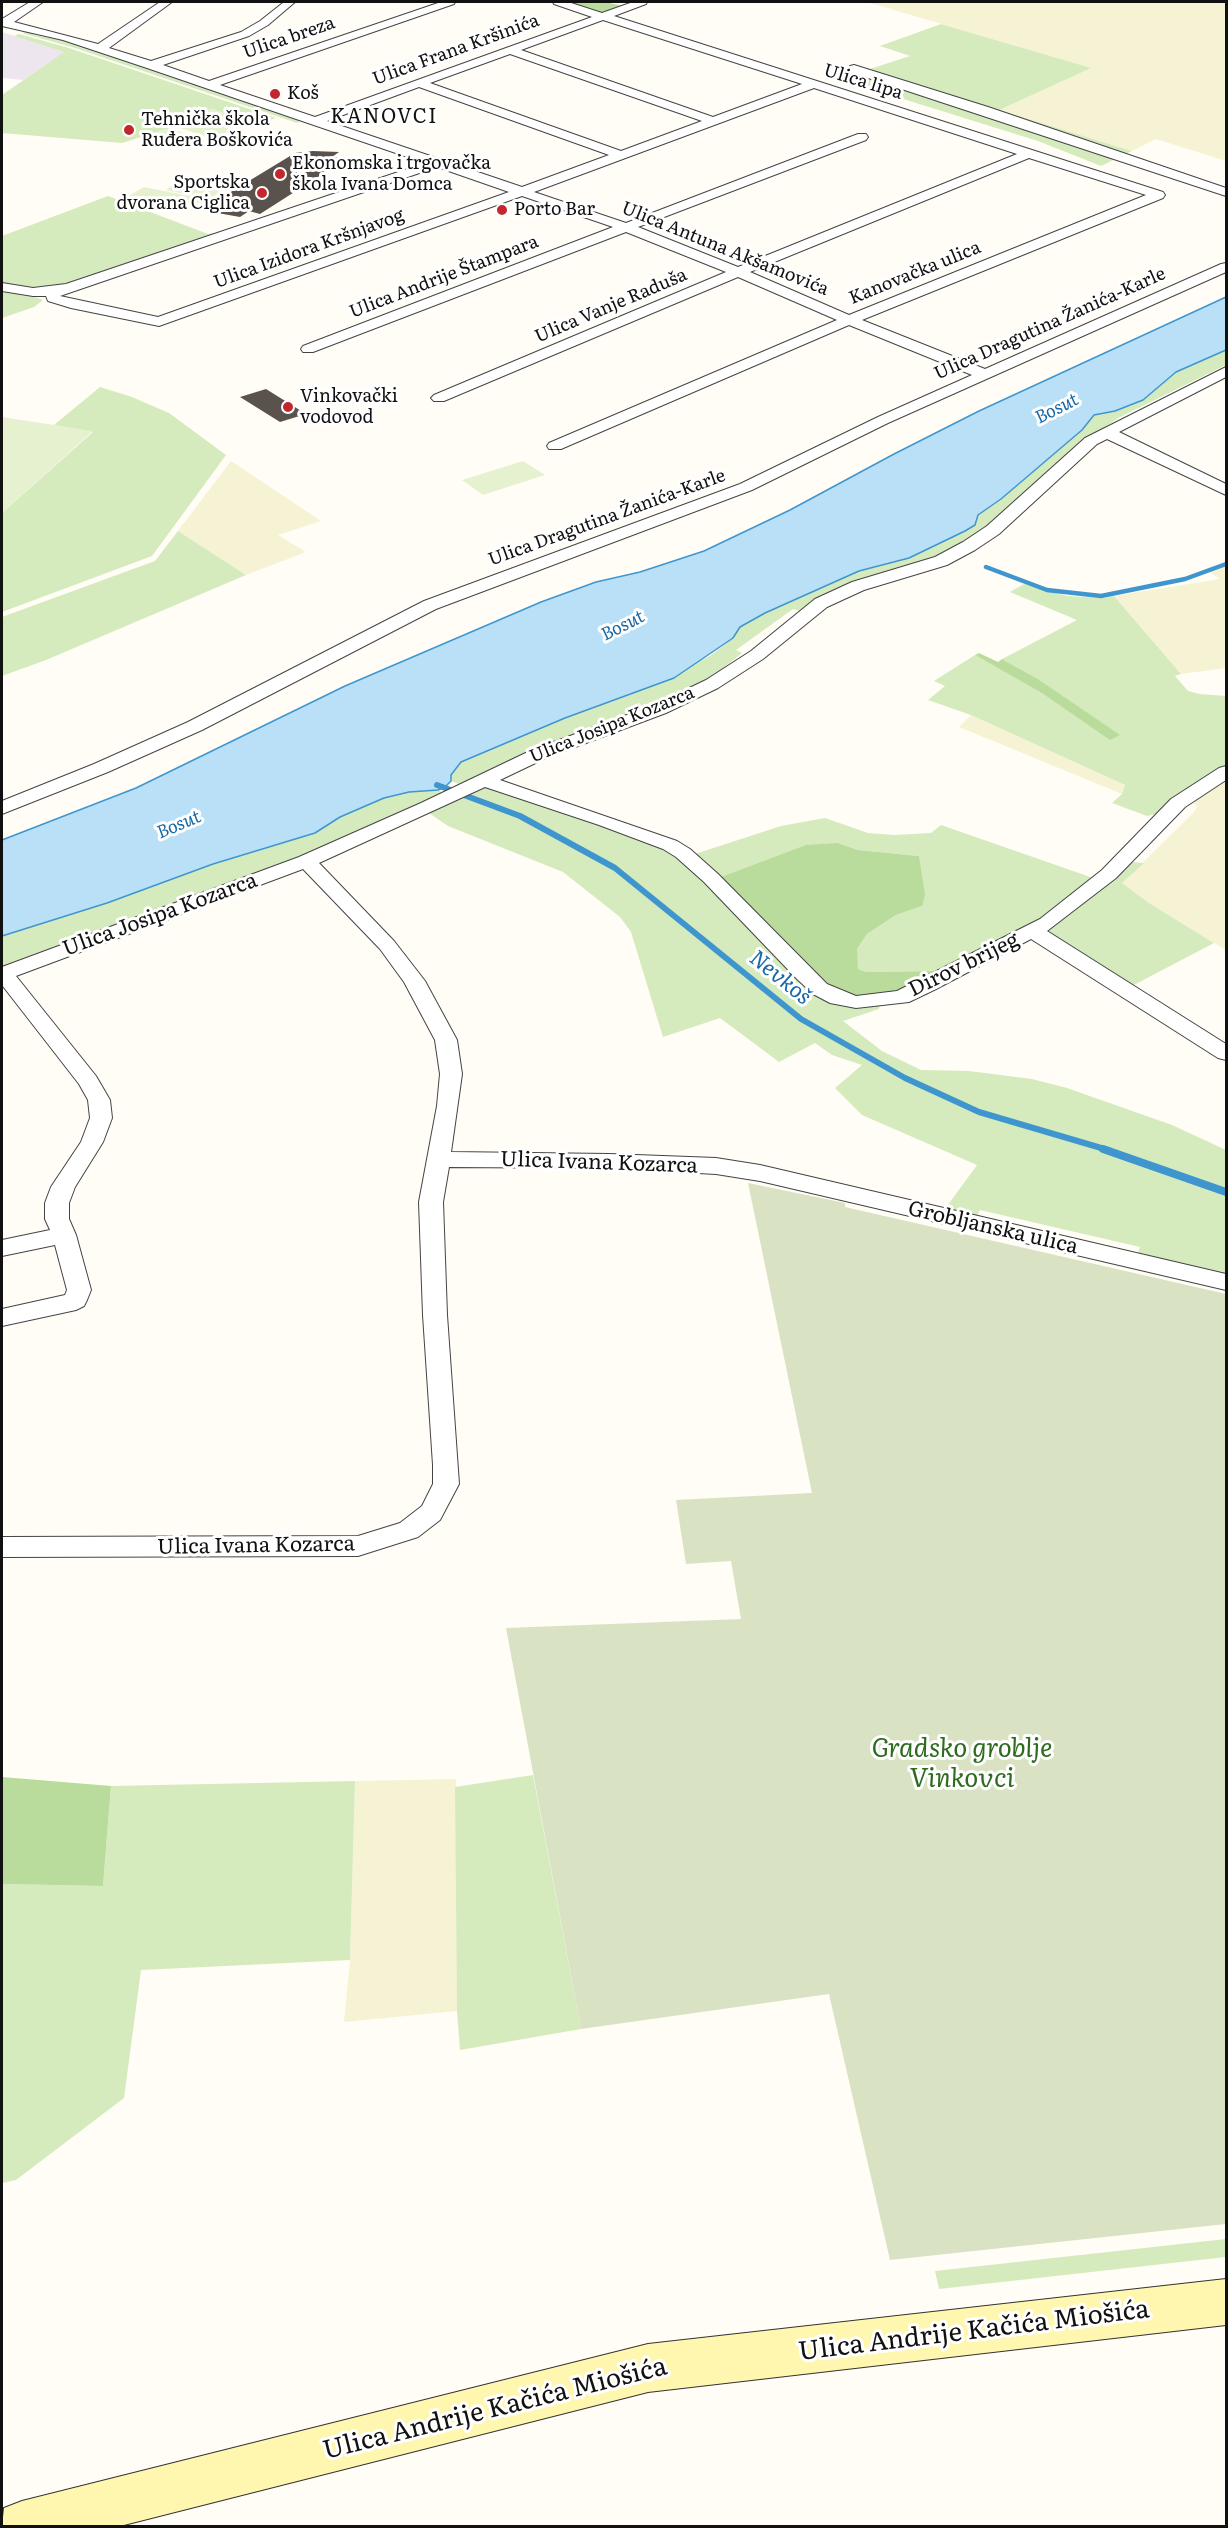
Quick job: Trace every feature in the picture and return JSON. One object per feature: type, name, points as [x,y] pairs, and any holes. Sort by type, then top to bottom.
[{"type":"main road","name":"Ulica Andrije Kačića Miošića","points":[[22,2526],[648,2368],[1227,2302]]},
{"type":"street","points":[[3,22],[38,2]]},
{"type":"street","points":[[99,49],[167,2]]},
{"type":"street","points":[[151,65],[245,34],[264,23],[290,2]]},
{"type":"street","name":"Ulica breza","points":[[208,85],[450,2]]},
{"type":"street","name":"Ulica lipa","points":[[558,2],[1158,195]]},
{"type":"street","name":"Ulica Frana Kršinića","points":[[316,120],[642,2]]},
{"type":"street","name":"Ulica Antuna Akšamovića","points":[[3,22],[151,65],[625,227],[986,375]]},
{"type":"street","points":[[510,50],[713,121]]},
{"type":"street","points":[[854,69],[1227,192]]},
{"type":"street","points":[[418,83],[620,154]]},
{"type":"street","name":"Ulica Izidora Kršnjavog","points":[[52,295],[76,305],[159,322],[811,85]]},
{"type":"street","name":"Ulica Andrije Štampara","points":[[308,349],[862,137]]},
{"type":"street","name":"Ulica Vanje Raduša","points":[[439,398],[738,272],[1030,153]]},
{"type":"street","points":[[2,287],[52,295],[440,162]]},
{"type":"street","name":"Kanovačka ulica","points":[[555,446],[849,320],[1158,195]]},
{"type":"street","name":"Ulica Dragutina Žanića-Karle","points":[[2,808],[101,768],[195,726],[430,605],[746,487],[883,420],[1227,267]]},
{"type":"street","name":"Ulica Josipa Kozarca","points":[[2,974],[306,861],[559,746],[670,704],[712,684],[758,655],[821,603],[858,586],[941,561],[969,546],[993,530],[1091,441],[1227,371]]},
{"type":"street","points":[[1106,432],[1227,490]]},
{"type":"street","name":"Dirov brijeg","points":[[723,892],[786,958],[820,989],[837,998],[856,1002],[879,1001],[910,993],[951,975],[1032,931],[1084,896],[1128,857],[1178,803],[1227,772]]},
{"type":"street","name":"Ulica Josipa Kozarca","points":[[476,783],[670,845],[692,860],[723,892]]},
{"type":"street","name":"Ulica Ivana Kozarca","points":[[2,1547],[358,1546],[409,1530],[431,1513],[446,1484],[430,1202],[448,1106],[451,1074],[446,1040],[414,981],[387,945],[306,861]]},
{"type":"street","name":"Dirov brijeg","points":[[1032,931],[1227,1053]]},
{"type":"street","points":[[2,974],[88,1081],[99,1100],[101,1118],[92,1142],[63,1187],[57,1203],[57,1219],[64,1235],[79,1290],[75,1300],[66,1304],[2,1317]]},
{"type":"street","name":"Ulica Ivana Kozarca","points":[[438,1159],[609,1161],[716,1166],[760,1173]]},
{"type":"street","name":"Grobljanska ulica","points":[[760,1173],[1227,1282]]},
{"type":"street","points":[[2,1248],[64,1235]]},
{"type":"shaded area","points":[[867,2],[1226,2],[1226,161],[1156,139],[1132,151],[998,110],[1090,68]]},
{"type":"shaded area","points":[[2,32],[65,52],[23,80],[2,78]]},
{"type":"shaded area","points":[[231,461],[321,521],[278,535],[306,552],[246,575],[178,531]]},
{"type":"shaded area","points":[[1226,564],[1226,668],[1181,674],[1114,596],[1220,579],[1208,571]]},
{"type":"shaded area","points":[[971,715],[1125,785],[1122,794],[959,727]]},
{"type":"shaded area","points":[[1223,777],[1226,781],[1226,950],[1149,903],[1122,883],[1195,811],[1197,806],[1189,797]]},
{"type":"shaded area","points":[[456,1779],[457,2011],[344,2022],[350,1960],[355,1781]]},
{"type":"green space","points":[[560,2],[605,2],[623,6],[599,13]]},
{"type":"green space","points":[[941,24],[1091,68],[999,110],[1132,151],[1101,166],[1038,141],[839,79],[910,56],[880,46]]},
{"type":"green space","points":[[30,31],[37,33],[34,35],[71,42],[300,121],[297,123],[75,48],[22,33]]},
{"type":"green space","points":[[19,34],[69,48],[276,118],[261,123],[230,112],[224,113],[211,109],[170,124],[175,126],[170,128],[122,143],[2,133],[2,95],[64,52],[14,36]]},
{"type":"green space","points":[[211,109],[253,123],[210,138],[169,124]]},
{"type":"green space","points":[[170,128],[203,141],[180,148],[147,136]]},
{"type":"green space","points":[[208,177],[236,182],[209,199],[166,190],[181,180],[198,183]]},
{"type":"green space","points":[[144,187],[205,199],[186,211],[125,198]]},
{"type":"green space","points":[[108,196],[208,234],[218,235],[63,288],[24,288],[2,284],[2,236]]},
{"type":"green space","points":[[2,290],[43,300],[34,307],[2,318]]},
{"type":"green space","points":[[1226,350],[1226,365],[1120,417],[1075,447],[983,532],[931,559],[809,605],[800,611],[793,609],[736,650],[742,653],[711,678],[680,695],[558,739],[461,785],[451,781],[451,775],[461,762],[565,718],[637,692],[710,656],[733,638],[740,627],[765,613],[859,571],[909,558],[965,531],[975,525],[978,515],[1001,499],[1082,430],[1094,415],[1115,411],[1143,400],[1176,372]]},
{"type":"green space","points":[[100,387],[132,397],[169,413],[226,455],[152,556],[2,612],[2,513],[93,432],[54,425]]},
{"type":"green space","points":[[2,417],[93,431],[2,513]]},
{"type":"green space","points":[[523,461],[545,475],[483,495],[462,480]]},
{"type":"green space","points":[[178,531],[246,575],[46,660],[2,676],[2,617],[155,561]]},
{"type":"green space","points":[[1024,584],[1067,596],[1104,598],[1114,596],[1181,674],[1175,676],[1188,691],[1226,696],[1226,767],[1184,792],[1160,813],[1147,816],[1112,803],[1122,794],[1125,785],[971,715],[928,700],[945,686],[934,681],[975,655],[1119,735],[1038,679],[1002,659],[1077,620],[1010,592]]},
{"type":"green space","points":[[979,653],[998,662],[1002,659],[1038,679],[1120,735],[1110,740],[1042,693],[975,655]]},
{"type":"green space","points":[[484,784],[643,839],[682,858],[880,1004],[879,1009],[843,1021],[882,1051],[921,1070],[969,1071],[1032,1079],[1067,1088],[1172,1125],[1226,1150],[1226,1278],[1137,1256],[1140,1247],[980,1210],[975,1220],[942,1213],[977,1165],[862,1115],[835,1088],[862,1065],[832,1055],[815,1043],[779,1062],[720,1018],[663,1037],[631,932],[620,917],[563,872],[448,826],[426,811]]},
{"type":"green space","points":[[438,790],[444,793],[340,842],[2,969],[2,936],[107,903],[213,864],[315,833],[340,817],[384,798],[409,792]]},
{"type":"green space","points":[[825,818],[868,833],[894,835],[931,833],[941,825],[1096,879],[1040,921],[940,974],[936,971],[866,972],[858,969],[857,949],[867,934],[896,915],[922,906],[919,856],[858,850],[838,843],[716,879],[692,855],[781,826]]},
{"type":"green space","points":[[838,843],[858,850],[919,856],[925,895],[922,906],[896,915],[867,934],[857,949],[858,969],[866,972],[936,971],[940,974],[898,993],[865,997],[847,995],[819,983],[716,879],[806,845]]},
{"type":"green space","points":[[1132,862],[1144,863],[1122,883],[1149,903],[1214,943],[1130,987],[1041,931],[1098,893]]},
{"type":"green space","name":"Gradsko groblje Vinkovci","points":[[748,1183],[845,1203],[845,1207],[1226,1294],[1226,2224],[890,2260],[829,1994],[581,2029],[506,1628],[741,1619],[731,1561],[686,1564],[676,1500],[812,1493]]},
{"type":"green space","points":[[533,1775],[581,2029],[460,2050],[457,2011],[455,1787]]},
{"type":"green space","points":[[2,1777],[111,1786],[103,1886],[2,1884]]},
{"type":"green space","points":[[355,1781],[350,1960],[141,1970],[124,2098],[16,2180],[2,2183],[2,1884],[103,1886],[111,1786]]},
{"type":"green space","points":[[1226,2239],[1226,2257],[939,2289],[935,2271]]},
{"type":"water","name":"Bosut","points":[[1226,297],[1226,350],[1176,372],[1143,400],[1115,411],[1094,415],[1082,430],[1001,499],[978,515],[975,525],[965,531],[909,558],[859,571],[765,613],[740,627],[733,638],[674,678],[565,718],[461,762],[451,775],[451,781],[438,790],[409,792],[384,798],[340,817],[315,833],[213,864],[107,903],[2,936],[2,840],[136,788],[345,686],[541,602],[596,582],[640,572],[704,551],[790,510],[979,411]]},
{"type":"building","name":"Sportska dvorana Ciglica","points":[[339,152],[332,157],[346,159],[260,214],[249,211],[240,217],[212,212],[221,206],[211,204],[295,153]]},
{"type":"building","name":"Vinkovački vodovod","points":[[266,389],[306,414],[280,422],[240,397]]},
{"type":"waterway","points":[[986,567],[1047,590],[1101,596],[1185,579],[1226,564]]},
{"type":"waterway","name":"Nevkoš","points":[[437,785],[520,816],[615,868],[801,1019],[905,1078],[979,1112],[1108,1150]]},
{"type":"waterway","name":"Nevkoš","points":[[1103,1149],[1226,1192]]},
{"type":"place","name":"Koš","points":[[275,94]]},
{"type":"place","name":"Tehnička škola Ruđera Boškovića","points":[[129,130]]},
{"type":"place","name":"Ekonomska i trgovačka škola Ivana Domca","points":[[280,174]]},
{"type":"place","name":"Sportska dvorana Ciglica","points":[[262,193]]},
{"type":"place","name":"Porto Bar","points":[[502,210]]},
{"type":"place","name":"Vinkovački vodovod","points":[[288,407]]},
{"type":"district","name":"KANOVCI","points":[[384,117]]}]
